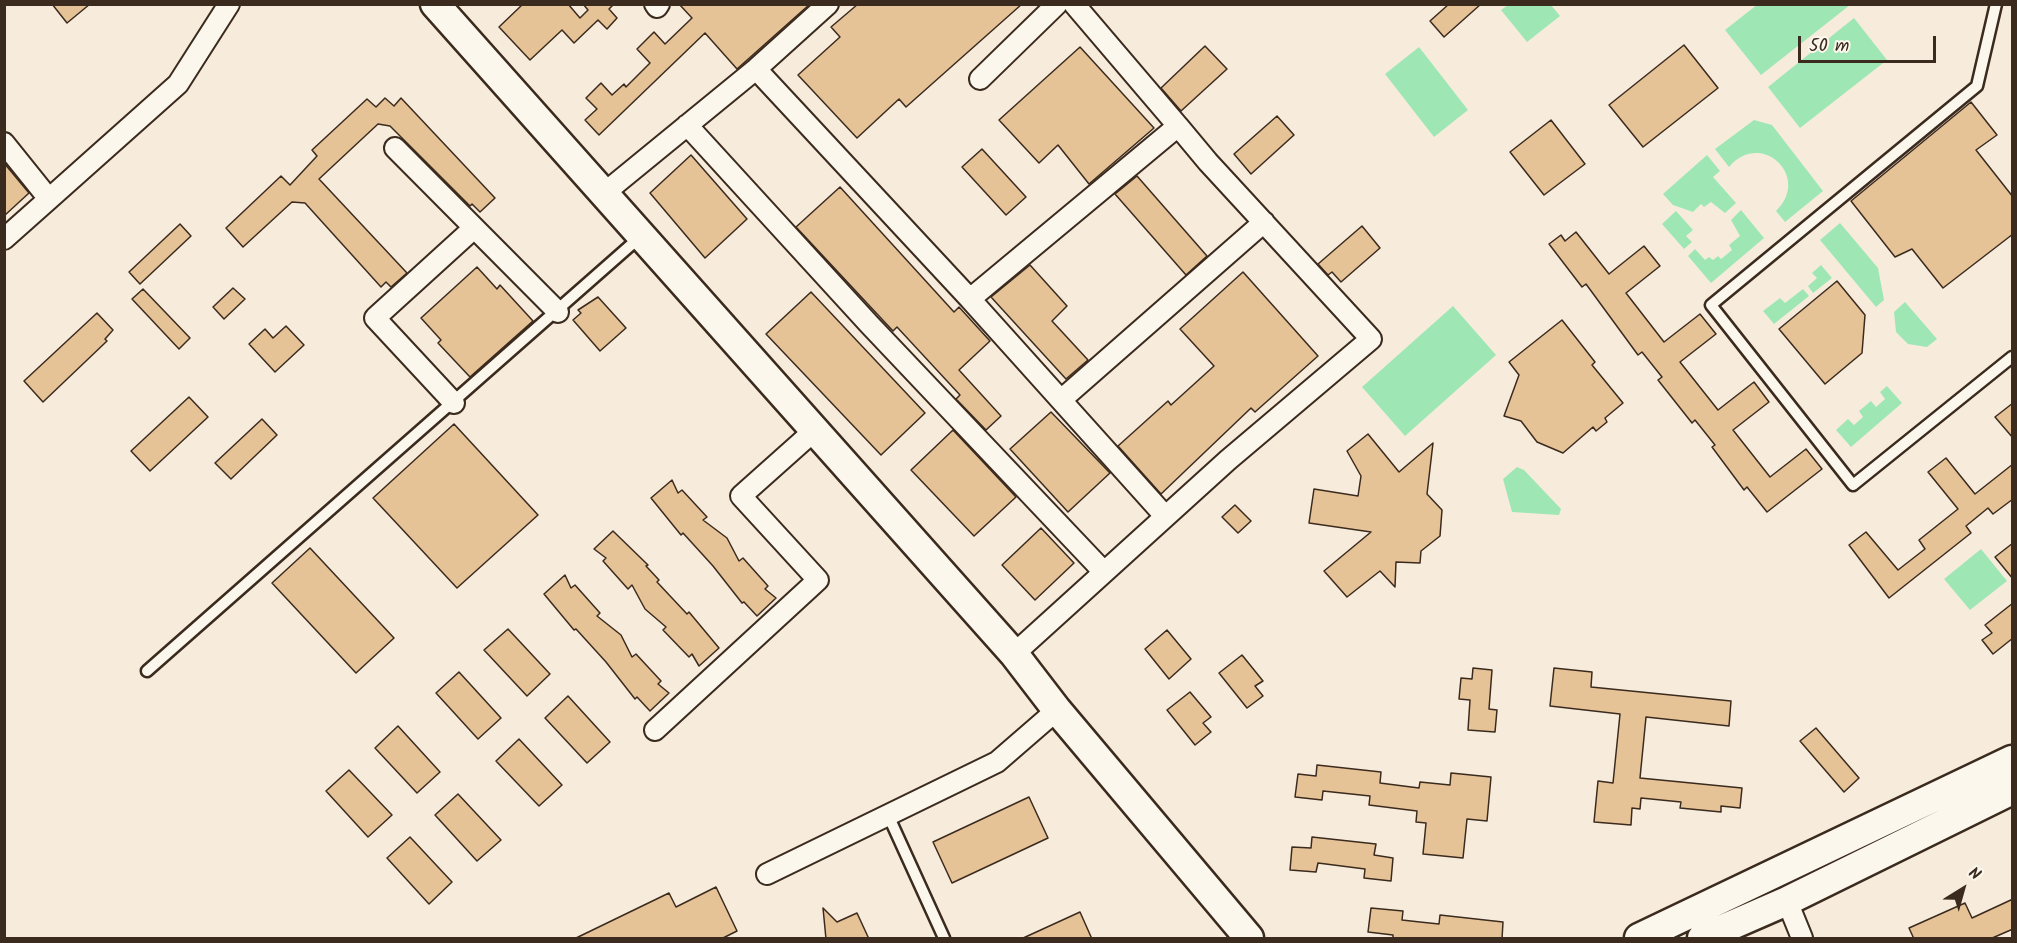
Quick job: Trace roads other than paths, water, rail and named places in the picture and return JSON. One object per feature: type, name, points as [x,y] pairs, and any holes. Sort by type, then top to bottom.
[{"type":"main road","points":[[435,4],[602,195],[1014,654],[1057,710],[1249,939]]},
{"type":"main road","points":[[1639,939],[2013,760]]},
{"type":"main road","points":[[1702,939],[1787,901],[2013,790]]},
{"type":"street","points":[[602,195],[756,69],[828,4]]},
{"type":"street","points":[[980,79],[1057,4]]},
{"type":"street","points":[[1014,654],[1103,570],[1371,339],[1178,126],[1074,4]]},
{"type":"street","points":[[4,239],[178,84],[229,5]]},
{"type":"street","points":[[756,69],[970,299],[1166,516]]},
{"type":"street","points":[[687,125],[877,333],[1103,570]]},
{"type":"street","points":[[970,299],[1178,126]]},
{"type":"street","points":[[4,144],[49,199]]},
{"type":"street","points":[[395,148],[558,312]]},
{"type":"street","points":[[1061,400],[1264,222]]},
{"type":"street","points":[[454,403],[375,318],[474,228]]},
{"type":"street","points":[[655,730],[818,580],[741,496],[815,430]]},
{"type":"street","points":[[767,874],[997,762],[1057,710]]},
{"type":"street","points":[[1787,901],[1802,939]]},
{"type":"lane","points":[[1996,4],[1977,86],[1711,305],[1853,485],[2013,357]]},
{"type":"lane","points":[[147,671],[558,312],[640,237]]},
{"type":"lane","points":[[888,815],[944,939]]}]
